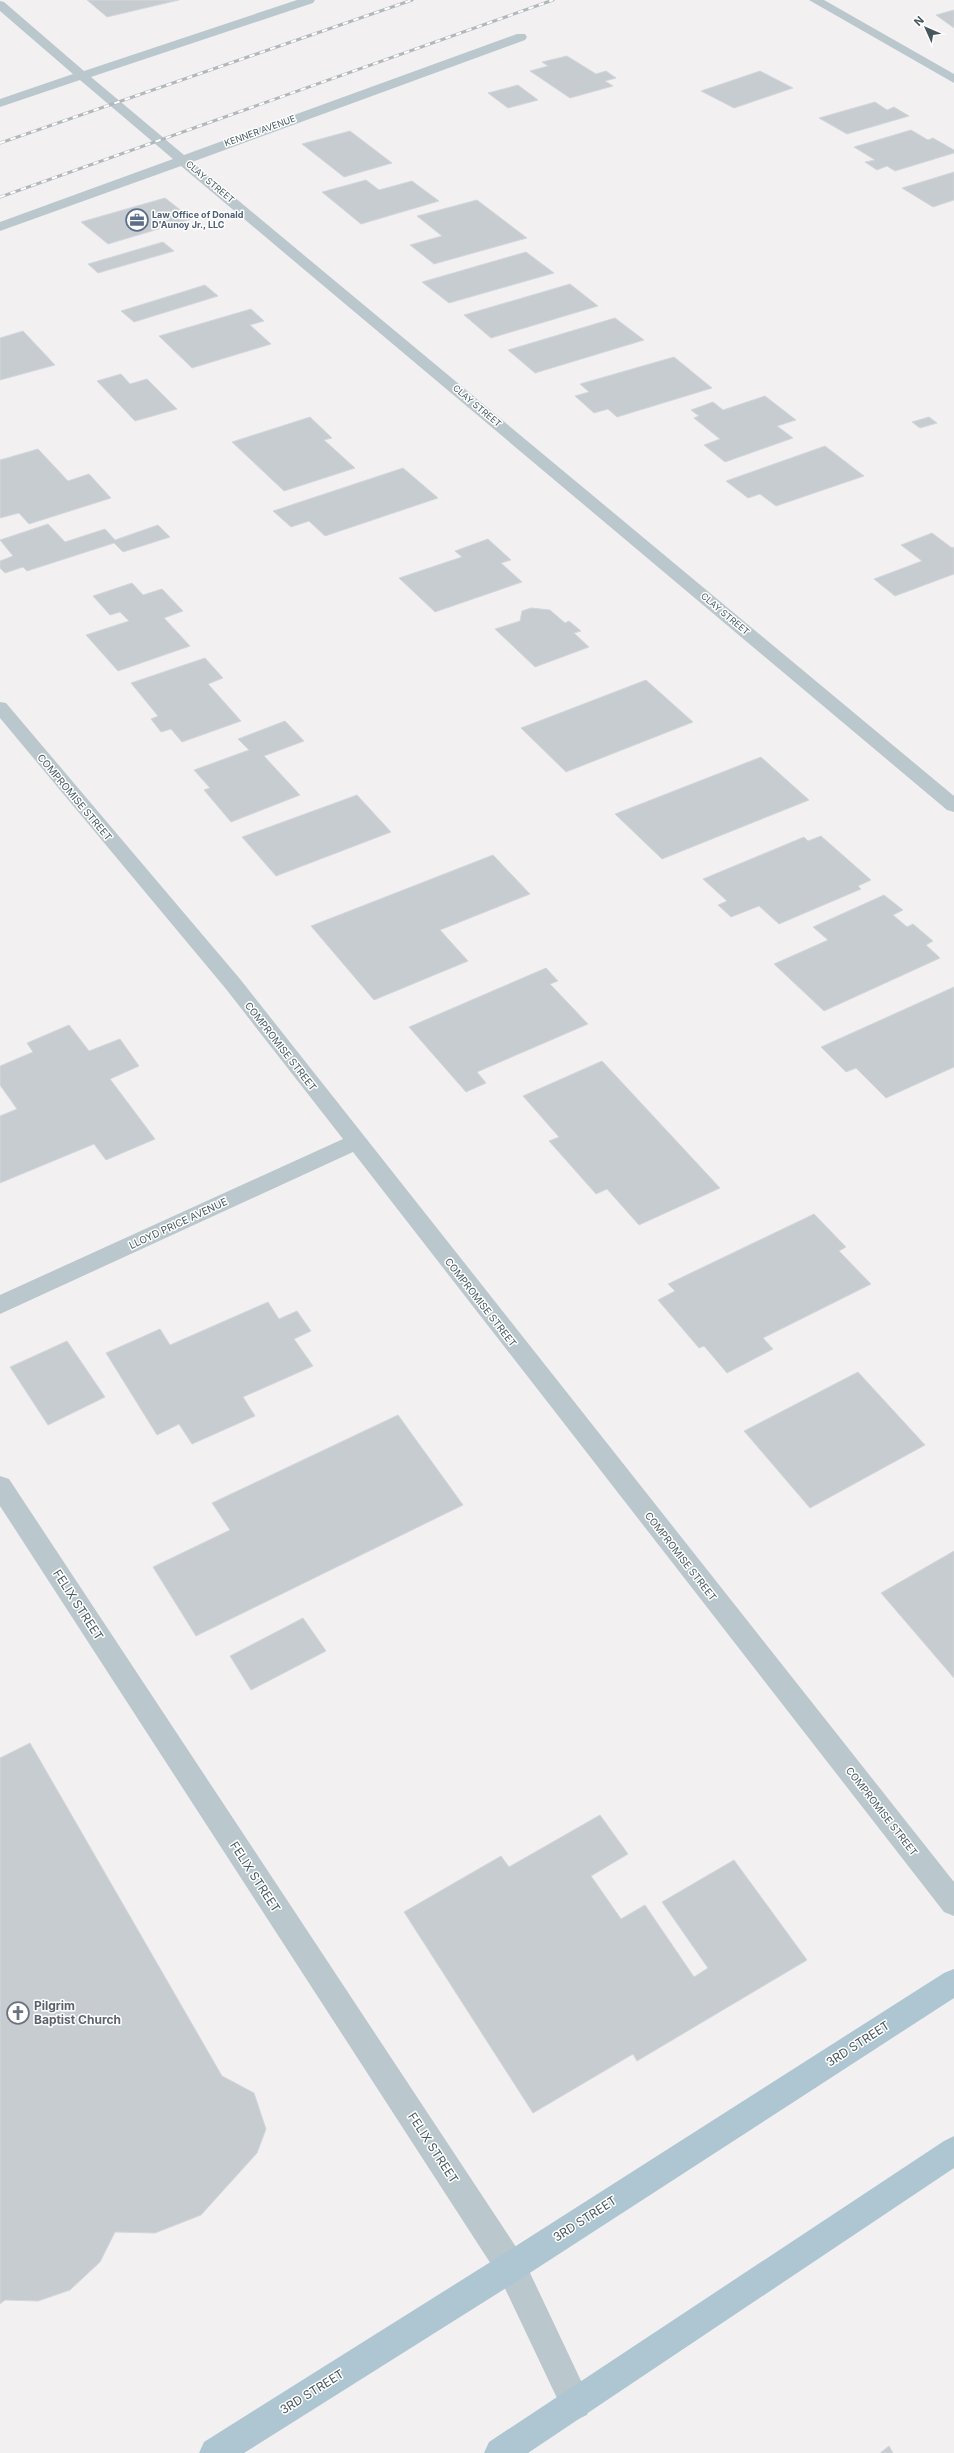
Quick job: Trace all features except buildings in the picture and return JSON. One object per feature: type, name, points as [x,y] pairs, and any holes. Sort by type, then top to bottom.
[{"type":"main road","name":"3RD STREET","points":[[215,2453],[512,2267],[954,1982]]},
{"type":"main road","points":[[500,2453],[576,2404],[954,2151]]},
{"type":"street","points":[[0,103],[309,0]]},
{"type":"street","points":[[815,0],[954,79]]},
{"type":"street","points":[[262,4],[273,12]]},
{"type":"street","name":"CLAY STREET","points":[[0,5],[954,806]]},
{"type":"street","name":"KENNER AVENUE","points":[[0,227],[182,159],[521,37]]},
{"type":"street","name":"COMPROMISE STREET","points":[[0,707],[233,984],[355,1142],[954,1903]]},
{"type":"street","name":"LLOYD PRICE AVENUE","points":[[0,1305],[355,1142]]},
{"type":"street","name":"FELIX STREET","points":[[0,1486],[512,2267],[576,2404]]},
{"type":"railway","points":[[0,143],[412,0]]},
{"type":"railway","points":[[0,197],[553,0]]},
{"type":"place","name":"Law Office of Donald D'Aunoy Jr., LLC","points":[[137,220]]},
{"type":"place","name":"Pilgrim Baptist Church","points":[[18,2013]]}]
